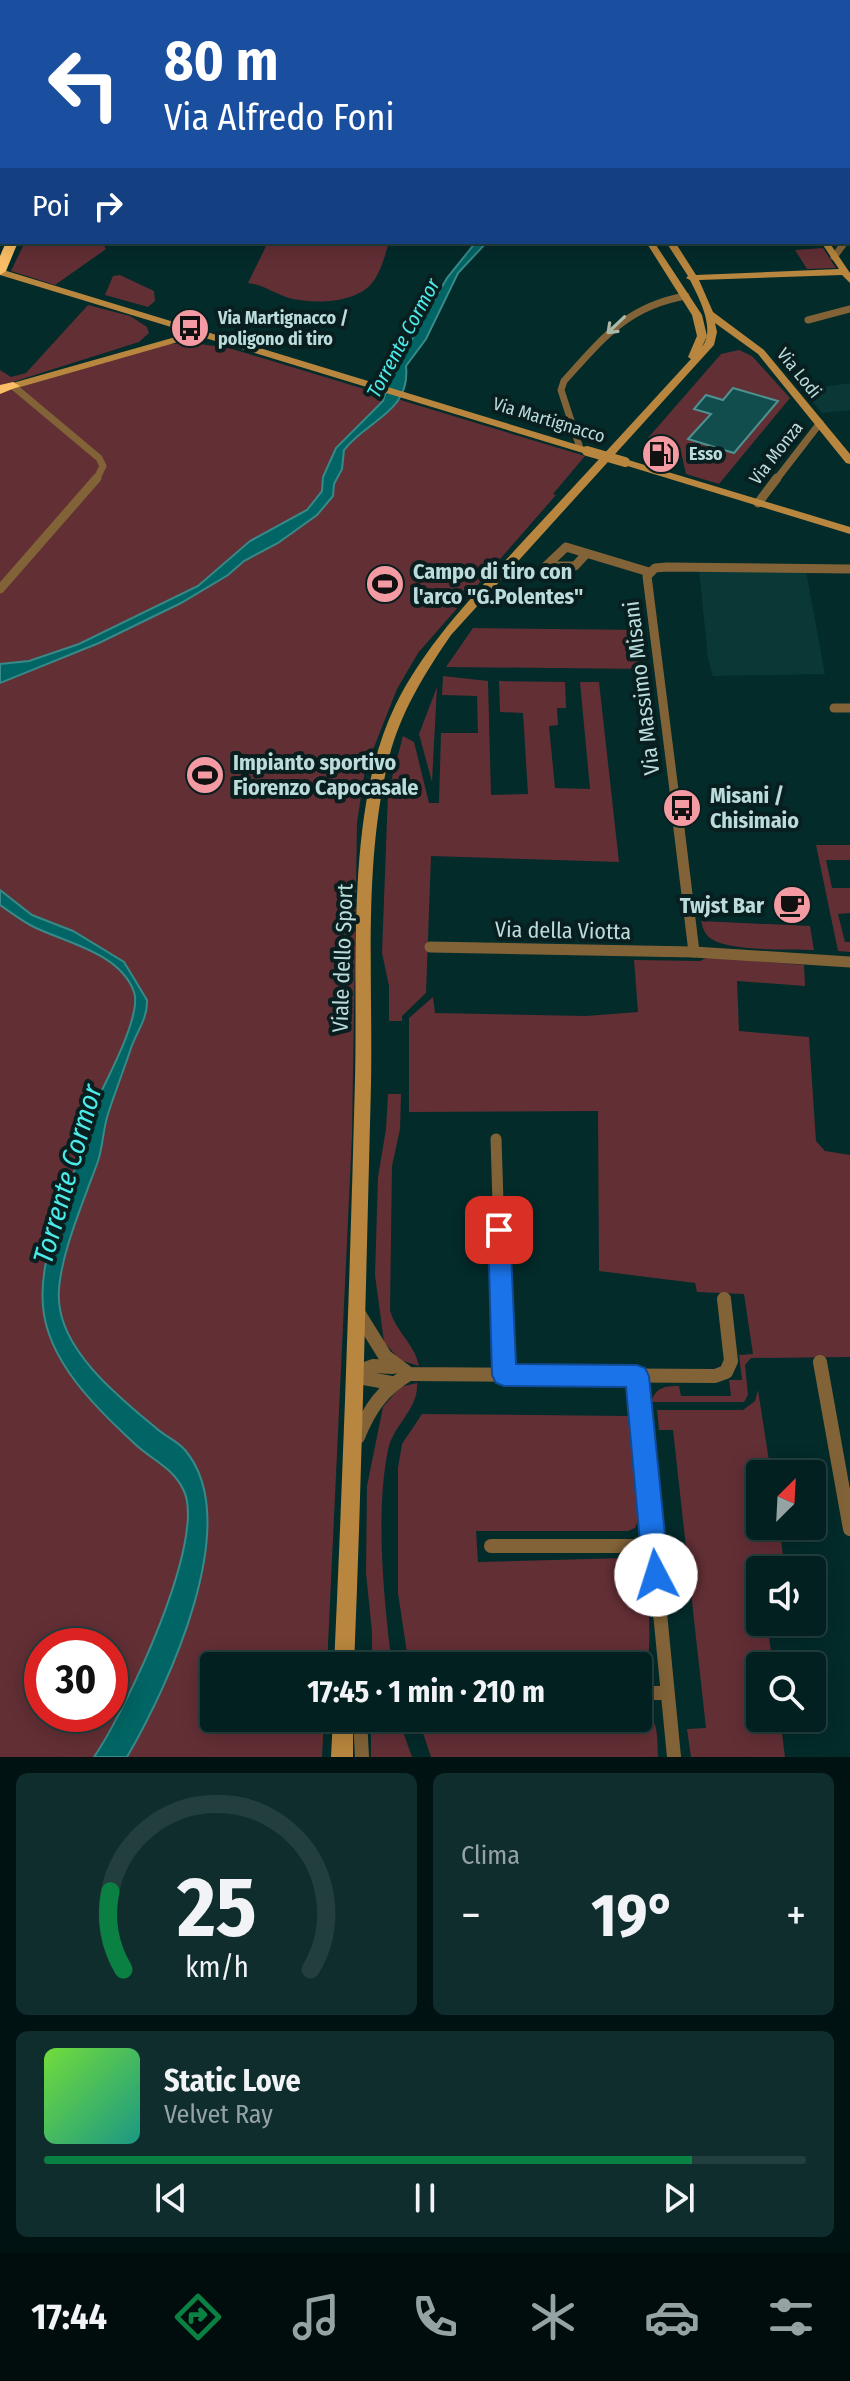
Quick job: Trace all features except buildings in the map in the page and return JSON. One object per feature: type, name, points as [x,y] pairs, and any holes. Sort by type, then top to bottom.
[{"type":"highway","points":[[0,272],[11,244]]},
{"type":"street","points":[[651,244],[697,315]]},
{"type":"street","points":[[659,244],[659,255]]},
{"type":"street","points":[[671,244],[711,319],[711,343],[726,337],[747,341]]},
{"type":"street","points":[[675,280],[847,276],[847,244]]},
{"type":"street","name":"Via Martignacco","points":[[0,272],[850,531]]},
{"type":"street","points":[[583,450],[561,390],[564,381],[622,318],[661,299],[686,296]]},
{"type":"street","points":[[808,320],[850,309]]},
{"type":"street","name":"Via Martignacco","points":[[126,352],[153,333],[138,315]]},
{"type":"street","name":"Via Lodi","points":[[697,315],[711,319],[747,341],[850,461]]},
{"type":"street","name":"Viale dello Sport","points":[[690,363],[702,336],[697,315]]},
{"type":"street","name":"Via Martignacco","points":[[126,352],[165,343],[181,337],[187,330]]},
{"type":"street","name":"Via Martignacco","points":[[6,388],[187,330]]},
{"type":"street","name":"Via Martignacco","points":[[165,343],[195,341],[237,345]]},
{"type":"street","name":"Viale dello Sport","points":[[345,1652],[357,1372],[368,897],[377,784],[388,738],[412,684],[447,632],[711,343]]},
{"type":"street","points":[[0,589],[96,481],[103,466],[99,458],[6,388]]},
{"type":"street","name":"Via Monza","points":[[758,503],[820,423]]},
{"type":"street","points":[[586,554],[649,572]]},
{"type":"street","name":"Via Massimo Misani","points":[[694,952],[654,648],[646,580],[649,572],[672,567],[850,569]]},
{"type":"street","points":[[834,708],[850,708]]},
{"type":"street","name":"Via della Viotta","points":[[430,947],[694,952],[850,962]]},
{"type":"street","points":[[496,1139],[504,1375]]},
{"type":"street","points":[[357,1372],[383,1365],[409,1374],[715,1376],[726,1372],[731,1355],[724,1299]]},
{"type":"street","points":[[358,1312],[377,1346],[395,1368]]},
{"type":"street","points":[[820,1362],[850,1529]]},
{"type":"street","points":[[357,1372],[364,1378],[391,1383]]},
{"type":"street","points":[[354,1447],[371,1405],[391,1383],[409,1374]]},
{"type":"street","points":[[637,1376],[674,1757]]},
{"type":"street","points":[[491,1546],[653,1546]]},
{"type":"street","points":[[652,1693],[667,1693]]},
{"type":"street","points":[[342,1757],[343,1732]]},
{"type":"street","points":[[361,1732],[362,1757]]},
{"type":"shaded area","points":[[24,244],[103,244],[106,249],[55,285],[11,271]]},
{"type":"shaded area","points":[[267,244],[388,244],[372,283],[365,290],[345,299],[310,301],[289,298],[248,283]]},
{"type":"shaded area","points":[[474,244],[485,244],[458,273],[426,339],[406,366],[406,382],[395,405],[344,450],[342,469],[334,484],[333,496],[317,515],[181,603],[99,643],[0,683],[0,664],[29,661],[79,644],[198,586],[250,541],[307,510],[322,491],[323,477],[336,448],[383,401],[391,376],[447,278]]},
{"type":"shaded area","points":[[823,248],[836,268],[807,269],[795,250]]},
{"type":"shaded area","points":[[120,275],[154,291],[155,301],[148,307],[105,295],[113,276]]},
{"type":"shaded area","points":[[88,305],[130,316],[147,327],[149,333],[139,342],[0,386],[0,370],[11,377],[26,373]]},
{"type":"shaded area","points":[[193,343],[229,348],[585,456],[553,494],[556,495],[418,653],[397,689],[365,770],[357,823],[352,1135],[328,1652],[200,1652],[200,1732],[323,1732],[322,1757],[0,1757],[0,393],[167,344]]},
{"type":"shaded area","points":[[739,350],[752,356],[790,398],[719,484],[686,474],[680,447],[648,438],[721,354]]},
{"type":"shaded area","points":[[850,383],[850,410],[822,413],[803,390]]},
{"type":"shaded area","points":[[699,570],[806,571],[825,674],[713,676],[708,658]]},
{"type":"shaded area","points":[[473,628],[641,630],[646,669],[446,667]]},
{"type":"shaded area","points":[[443,676],[488,681],[491,795],[528,794],[523,713],[500,712],[499,681],[565,682],[566,708],[557,708],[558,725],[549,726],[555,788],[590,789],[580,682],[599,682],[619,862],[431,856],[426,993],[402,1016],[402,1021],[389,1021],[389,986],[382,953],[388,793],[403,736],[414,742],[429,803],[439,803],[441,733],[478,733],[477,696],[442,695]]},
{"type":"shaded area","points":[[437,687],[432,782],[419,734]]},
{"type":"shaded area","points":[[816,845],[850,845],[850,860],[826,860],[832,888],[850,888],[850,913],[838,914],[845,942],[850,942],[850,952],[838,951]]},
{"type":"shaded area","points":[[0,890],[32,915],[73,931],[124,962],[147,1000],[143,1020],[108,1114],[100,1155],[72,1231],[59,1286],[63,1320],[82,1356],[126,1403],[185,1450],[202,1481],[207,1519],[204,1561],[194,1605],[162,1690],[127,1757],[94,1757],[110,1732],[128,1732],[128,1697],[160,1624],[174,1583],[184,1545],[188,1512],[183,1489],[173,1475],[105,1415],[64,1365],[47,1326],[43,1288],[52,1238],[74,1172],[82,1132],[126,1037],[135,1004],[134,992],[118,968],[106,959],[31,926],[0,905]]},
{"type":"shaded area","points":[[701,921],[810,926],[814,950],[731,946],[710,938]]},
{"type":"shaded area","points":[[708,957],[804,965],[805,986],[737,981],[739,1031],[809,1037],[816,1141],[825,1151],[850,1155],[850,1357],[751,1358],[745,1365],[748,1395],[744,1402],[651,1402],[658,1390],[669,1386],[679,1386],[681,1396],[731,1396],[729,1380],[742,1380],[739,1355],[753,1354],[744,1294],[697,1292],[695,1283],[599,1271],[598,1111],[409,1112],[409,1018],[433,997],[435,1013],[586,1016],[638,1012],[634,960],[700,961]]},
{"type":"shaded area","points":[[388,1094],[401,1094],[400,1129],[392,1166],[390,1310],[419,1366],[400,1360],[384,1342],[375,1275],[378,1177]]},
{"type":"shaded area","points":[[417,1383],[414,1401],[391,1441],[384,1475],[382,1558],[390,1652],[372,1652],[366,1573],[367,1486],[383,1407],[400,1387]]},
{"type":"shaded area","points":[[758,1390],[769,1460],[746,1460],[746,1540],[781,1540],[783,1556],[746,1556],[746,1636],[769,1636],[771,1652],[746,1652],[746,1732],[782,1732],[785,1757],[691,1757],[687,1729],[706,1728],[673,1430],[659,1430],[657,1410],[743,1410],[755,1401]]},
{"type":"shaded area","points":[[422,1414],[628,1416],[638,1520],[635,1528],[628,1531],[476,1531],[478,1562],[625,1558],[638,1565],[644,1577],[649,1652],[407,1652],[398,1593],[398,1468],[402,1444]]},
{"type":"shaded area","points":[[652,1718],[657,1734],[658,1757],[431,1757],[423,1732],[652,1732]]},
{"type":"shaded area","points":[[371,1732],[403,1732],[412,1757],[371,1757]]},
{"type":"place","name":"Via Martignacco / poligono di tiro","points":[[190,328]]},
{"type":"place","name":"Esso","points":[[661,454]]},
{"type":"place","name":"Campo di tiro con l'arco \"G.Polentes\"","points":[[385,584]]},
{"type":"place","name":"Impianto sportivo Fiorenzo Capocasale","points":[[205,775]]},
{"type":"place","name":"Misani / Chisimaio","points":[[682,808]]},
{"type":"place","name":"Twjst Bar","points":[[792,905]]},
{"type":"route","points":[[499,1230],[504,1375],[637,1376],[656,1575]]},
{"type":"water label","name":"Torrente Cormor","points":[[403,338]]},
{"type":"water label","name":"Torrente Cormor","points":[[67,1174]]}]
